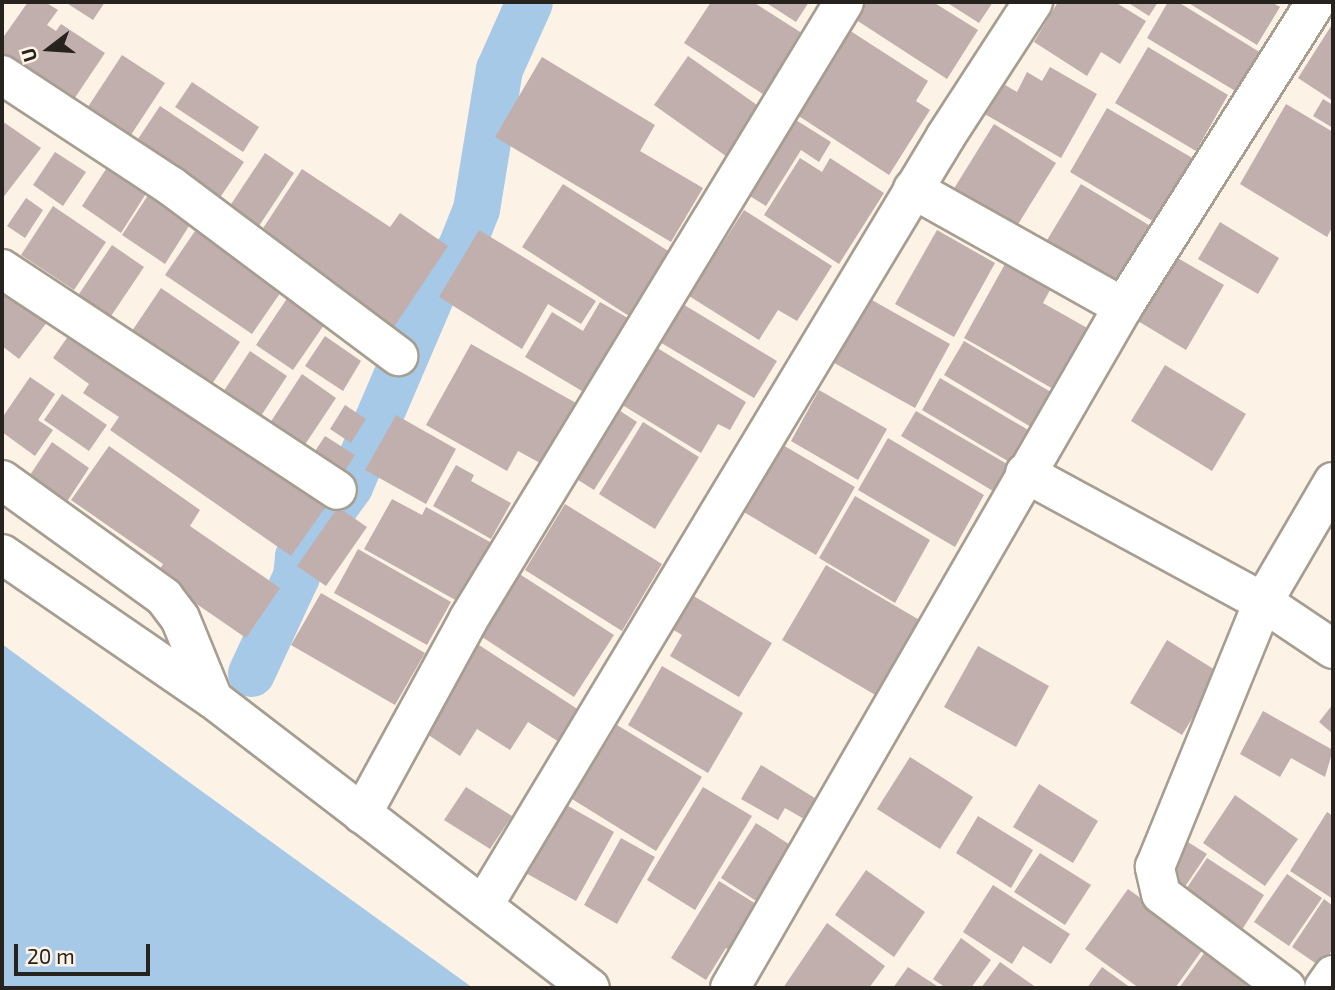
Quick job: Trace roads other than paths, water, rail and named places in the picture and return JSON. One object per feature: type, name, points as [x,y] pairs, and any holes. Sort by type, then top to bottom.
[{"type":"street","points":[[362,814],[468,620],[844,2]]},
{"type":"street","points":[[483,906],[913,190],[1032,2]]},
{"type":"street","points":[[730,988],[1123,307],[1316,2]]},
{"type":"street","points":[[2,75],[171,186],[398,356]]},
{"type":"street","points":[[913,190],[1123,307]]},
{"type":"street","points":[[2,269],[337,490]]},
{"type":"street","points":[[1025,473],[1263,602],[1333,649]]},
{"type":"street","points":[[2,480],[164,597],[180,618],[213,699]]},
{"type":"street","points":[[1286,988],[1161,894],[1155,877],[1158,858],[1263,602],[1333,482]]},
{"type":"street","points":[[2,554],[213,699],[590,988]]},
{"type":"street","points":[[1324,988],[1333,975]]},
{"type":"water","points":[[2,644],[189,782],[473,988],[2,988]]},
{"type":"waterway","points":[[251,673],[296,576],[298,556],[349,486],[438,278],[460,249],[476,209],[499,69],[529,2]]}]
